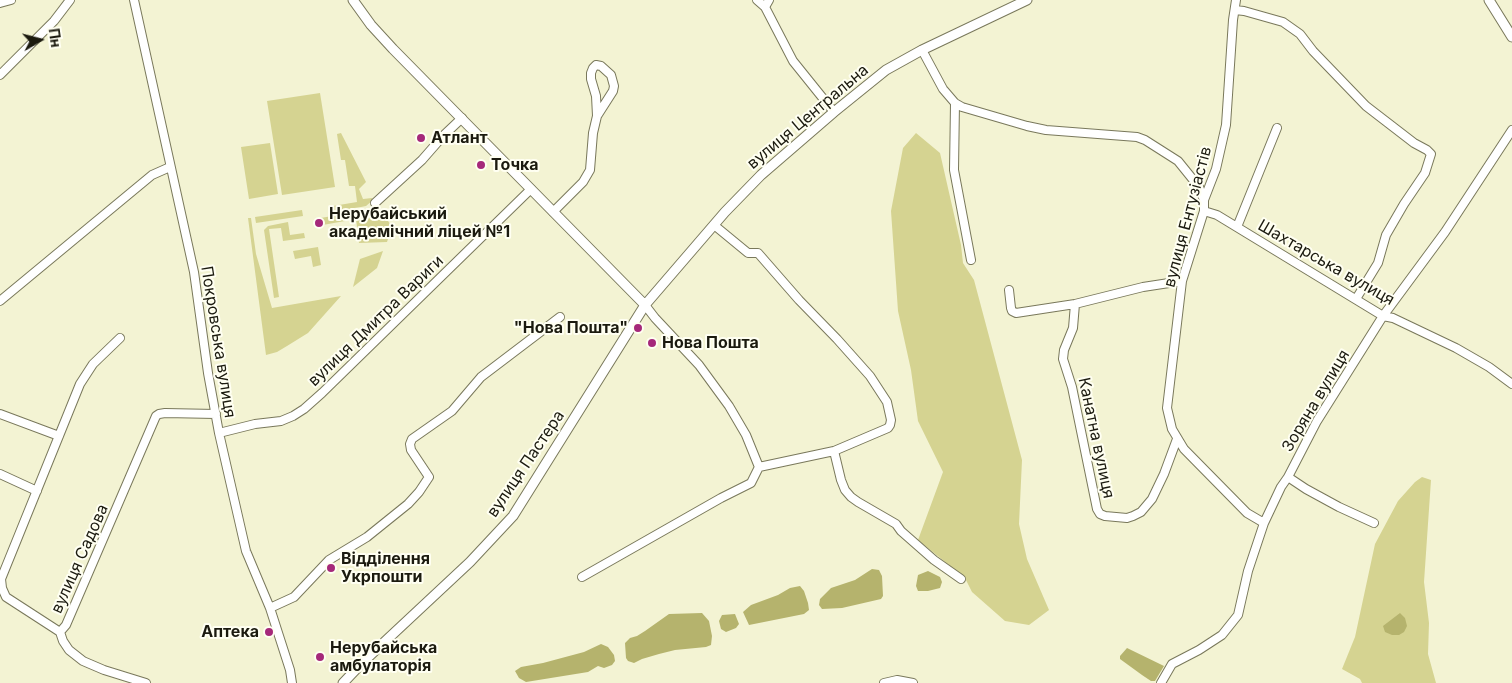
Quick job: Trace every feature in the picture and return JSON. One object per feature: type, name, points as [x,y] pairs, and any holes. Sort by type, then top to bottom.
[{"type":"street","points":[[0,4],[11,0]]},
{"type":"street","points":[[0,75],[54,22],[70,0]]},
{"type":"street","name":"Покровська вулиця","points":[[134,0],[194,272],[219,433],[246,551],[270,608],[290,670],[292,683]]},
{"type":"street","points":[[353,0],[371,25],[393,49],[645,305],[698,364],[729,406],[746,435],[759,467],[752,483],[721,498],[582,577]]},
{"type":"street","points":[[757,0],[767,3],[793,61],[834,112]]},
{"type":"street","name":"вулиця Центральна","points":[[645,305],[761,174],[886,70],[922,50],[1027,0]]},
{"type":"street","name":"вулиця Ентузіастів","points":[[1236,0],[1226,125],[1216,169],[1204,200],[1204,211],[1182,281],[1167,408],[1172,429],[1184,449],[1247,513],[1264,523]]},
{"type":"street","points":[[1489,0],[1512,37]]},
{"type":"street","points":[[1235,10],[1283,22],[1300,34],[1313,51],[1366,106],[1431,154],[1425,173],[1386,235],[1378,263],[1356,299]]},
{"type":"street","points":[[922,50],[943,89],[962,107],[1046,130],[1137,137],[1145,140],[1178,161],[1199,187],[1204,200]]},
{"type":"street","points":[[553,212],[583,182],[590,170],[593,134],[597,116],[596,96],[591,73],[596,65],[601,66],[611,75],[614,86],[597,116]]},
{"type":"street","points":[[955,102],[954,170],[971,260]]},
{"type":"street","points":[[375,203],[422,160],[462,118]]},
{"type":"street","points":[[1237,227],[1278,128]]},
{"type":"street","name":"Зоряна вулиця","points":[[1161,683],[1172,664],[1222,635],[1238,614],[1248,571],[1264,523],[1280,488],[1317,421],[1383,316],[1445,232],[1512,130]]},
{"type":"street","points":[[0,301],[152,176],[170,168]]},
{"type":"street","name":"вулиця Дмитра Вариги","points":[[219,433],[281,420],[293,416],[304,409],[531,189]]},
{"type":"street","name":"Шахтарська вулиця","points":[[1204,211],[1217,215],[1383,316],[1393,318],[1456,348],[1490,367],[1512,384]]},
{"type":"street","points":[[714,225],[748,254],[758,253],[863,368],[888,402],[891,420],[888,428],[834,451],[759,467]]},
{"type":"street","points":[[1009,290],[1012,312],[1016,313],[1075,304],[1142,287],[1182,281]]},
{"type":"street","name":"Канатна вулиця","points":[[1075,304],[1073,328],[1064,350],[1063,359],[1072,387],[1097,509],[1100,514],[1127,518],[1141,512],[1152,499],[1164,474],[1177,438]]},
{"type":"street","name":"вулиця Пастера","points":[[343,683],[470,562],[513,516],[645,305]]},
{"type":"street","points":[[270,608],[294,597],[329,560],[367,536],[408,504],[429,477],[410,450],[412,439],[452,412],[481,377],[560,317]]},
{"type":"street","name":"вулиця Садова","points":[[120,338],[107,349],[86,373],[74,398],[1,579],[6,597],[60,632],[66,625],[156,416],[165,413],[216,414]]},
{"type":"street","points":[[0,414],[59,436]]},
{"type":"street","points":[[834,451],[841,480],[845,490],[851,497],[896,524],[901,531],[934,560],[961,579]]},
{"type":"street","points":[[0,474],[37,491]]},
{"type":"street","points":[[1288,476],[1306,489],[1374,523]]},
{"type":"street","points":[[0,556],[8,560]]},
{"type":"street","points":[[60,632],[62,640],[69,650],[83,661],[104,670],[146,683]]},
{"type":"street","points":[[884,683],[897,680],[913,683]]},
{"type":"shaded area","points":[[320,93],[335,187],[282,195],[267,101]]},
{"type":"shaded area","points":[[341,133],[366,182],[359,189],[363,199],[372,198],[373,200],[366,206],[334,211],[333,206],[357,202],[355,186],[349,186],[345,160],[341,160],[337,134]]},
{"type":"shaded area","points":[[916,133],[940,153],[961,245],[963,263],[974,280],[1022,460],[1019,524],[1027,559],[1049,610],[1029,625],[1005,621],[972,592],[965,578],[918,540],[943,472],[918,421],[911,370],[898,311],[891,211],[903,148]]},
{"type":"shaded area","points":[[270,143],[278,194],[249,199],[241,147]]},
{"type":"shaded area","points":[[377,204],[392,227],[387,242],[359,243],[356,219]]},
{"type":"shaded area","points":[[302,210],[303,216],[256,223],[255,217]]},
{"type":"shaded area","points":[[349,213],[345,221],[317,226],[315,219]]},
{"type":"shaded area","points":[[248,218],[251,218],[256,254],[272,308],[341,296],[308,333],[277,352],[266,355]]},
{"type":"shaded area","points":[[288,222],[290,235],[304,233],[305,238],[283,241],[281,228],[269,229],[279,297],[274,298],[264,230],[268,226]]},
{"type":"shaded area","points":[[318,247],[321,265],[313,267],[311,256],[295,259],[293,251]]},
{"type":"shaded area","points":[[383,251],[377,268],[353,287],[360,259]]},
{"type":"shaded area","points":[[1422,477],[1431,480],[1424,582],[1429,623],[1428,654],[1436,683],[1362,683],[1360,679],[1342,669],[1355,637],[1375,544],[1398,501]]},
{"type":"shaded area","points":[[872,569],[879,570],[882,576],[883,596],[881,599],[842,608],[822,609],[819,605],[820,599],[831,588],[855,580]]},
{"type":"shaded area","points":[[928,571],[940,577],[942,582],[940,588],[918,591],[916,586],[918,575]]},
{"type":"shaded area","points":[[800,586],[804,591],[809,610],[804,614],[749,625],[743,612],[751,605],[778,595],[790,588]]},
{"type":"shaded area","points":[[702,613],[709,621],[712,636],[711,645],[675,650],[634,663],[626,658],[625,643],[669,614]]},
{"type":"shaded area","points":[[1400,613],[1405,618],[1407,626],[1404,632],[1399,635],[1392,635],[1385,632],[1383,626]]},
{"type":"shaded area","points":[[735,614],[739,624],[736,628],[726,632],[721,629],[719,621],[722,615]]},
{"type":"shaded area","points":[[601,644],[608,647],[614,655],[615,661],[612,665],[604,668],[598,666],[588,672],[526,682],[519,678],[515,671],[521,667],[584,652]]},
{"type":"shaded area","points":[[1127,648],[1164,666],[1155,681],[1151,681],[1120,659],[1120,656]]},
{"type":"place","name":"Атлант","points":[[421,138]]},
{"type":"place","name":"Точка","points":[[481,165]]},
{"type":"place","name":"Нерубайський академічний ліцей №1","points":[[319,223]]},
{"type":"place","name":"\"Нова Пошта\"","points":[[638,328]]},
{"type":"place","name":"Нова Пошта","points":[[652,343]]},
{"type":"place","name":"Відділення Укрпошти","points":[[331,568]]},
{"type":"place","name":"Аптека","points":[[269,632]]},
{"type":"place","name":"Нерубайська амбулаторія","points":[[320,657]]}]
